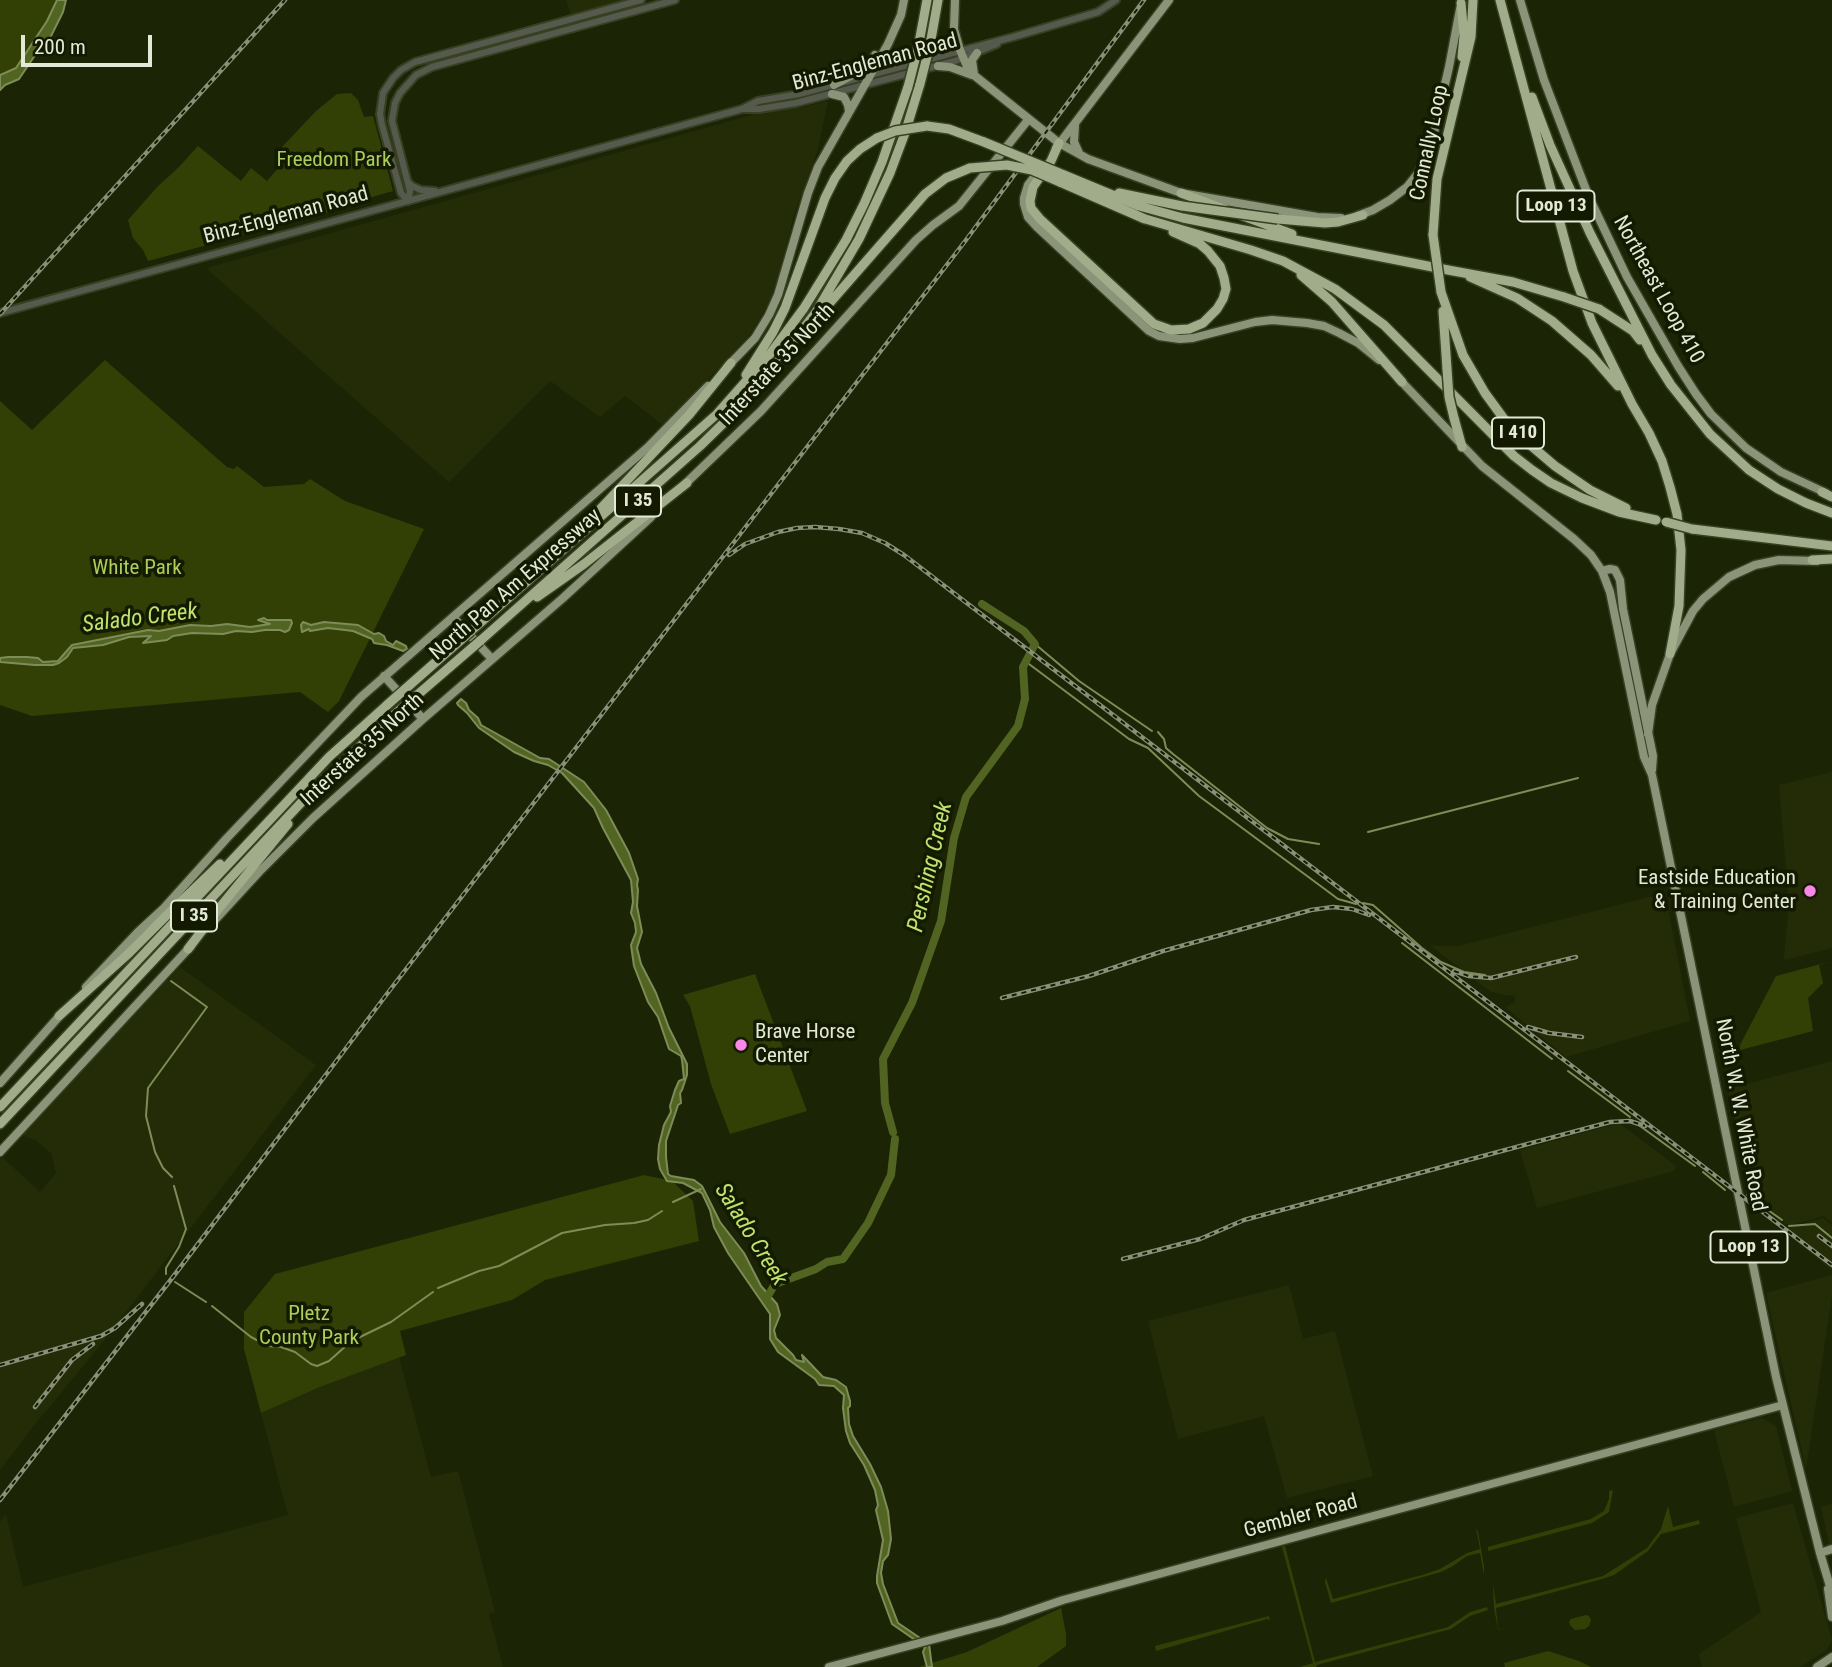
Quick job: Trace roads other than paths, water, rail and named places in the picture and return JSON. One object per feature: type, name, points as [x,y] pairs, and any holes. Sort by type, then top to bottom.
[{"type":"highway","name":"North Pan Am Expressway","points":[[0,1107],[329,757],[689,441],[740,391],[804,308],[846,240],[874,182],[908,87],[922,30],[926,0]]},
{"type":"highway","name":"North Pan Am Expressway","points":[[0,1124],[312,791],[394,715],[717,430],[756,389],[808,324],[838,276],[877,203],[899,151],[920,84],[939,0]]},
{"type":"highway","name":"Connally Loop","points":[[1473,0],[1471,37],[1437,180],[1433,234],[1441,292],[1462,355],[1485,393],[1504,419],[1555,466],[1620,506],[1656,520],[1692,528],[1832,546]]},
{"type":"highway","points":[[1500,0],[1527,85],[1550,145],[1590,233],[1652,355],[1671,385],[1697,420],[1749,470],[1806,503],[1832,513]]},
{"type":"highway","name":"Loop 13","points":[[1500,0],[1573,271],[1592,323],[1662,461],[1677,514],[1681,574],[1679,606],[1670,653]]},
{"type":"highway","points":[[1460,84],[1464,36],[1461,1]]},
{"type":"highway","points":[[740,391],[744,379],[778,323],[835,177],[847,161],[877,138],[895,131],[926,126],[949,129],[984,142],[1062,178],[1142,218],[1199,244],[1220,267],[1226,289],[1223,299],[1203,323],[1180,330],[1154,324],[1035,214],[1030,201],[1032,187],[1051,161],[1059,144]]},
{"type":"highway","points":[[808,324],[820,314],[925,194],[946,178],[970,168],[1007,165],[1062,178],[1139,206],[1183,218],[1513,282],[1564,297],[1599,309],[1633,331],[1652,355]]},
{"type":"highway","points":[[1090,187],[1182,206],[1278,219],[1325,223],[1363,215]]},
{"type":"highway","points":[[1181,193],[1323,245]]},
{"type":"highway","points":[[1142,218],[1283,261],[1335,289],[1384,325],[1514,456],[1532,470],[1582,498],[1619,512],[1656,520]]},
{"type":"highway","points":[[1283,261],[1332,302],[1402,382]]},
{"type":"highway","points":[[1448,270],[1517,298],[1552,321],[1609,373],[1632,404]]},
{"type":"highway","points":[[1441,292],[1449,397],[1462,447]]},
{"type":"highway","points":[[567,548],[583,527],[689,415],[731,363]]},
{"type":"highway","points":[[498,625],[584,565],[687,483]]},
{"type":"highway","points":[[1822,492],[1832,496]]},
{"type":"highway","points":[[1812,560],[1832,560]]},
{"type":"highway","points":[[188,949],[220,906],[337,767]]},
{"type":"highway","points":[[59,1016],[263,826]]},
{"type":"main road","name":"Interstate 35 North","points":[[0,1083],[59,1016],[164,908],[332,725],[384,676],[647,448],[755,338],[778,295],[818,167],[888,44],[904,0]]},
{"type":"main road","points":[[956,0],[954,29],[961,55],[975,76],[1059,144],[1141,180],[1181,193],[1317,217],[1344,218],[1363,215],[1390,200],[1407,187],[1419,172],[1432,141],[1461,1]]},
{"type":"main road","points":[[1169,0],[1028,186],[1024,198],[1026,212],[1037,228],[1149,331],[1159,336],[1180,339],[1255,322],[1289,320],[1324,326],[1358,343],[1402,382],[1462,447]]},
{"type":"main road","name":"Northeast Loop 410","points":[[1520,0],[1544,80],[1588,195],[1627,277],[1678,366],[1711,414],[1746,448],[1781,472],[1822,492]]},
{"type":"main road","points":[[849,111],[844,97],[833,90],[872,61],[901,14]]},
{"type":"main road","points":[[975,76],[971,60],[977,53]]},
{"type":"main road","points":[[938,65],[975,76]]},
{"type":"main road","name":"Interstate 35 North","points":[[0,1152],[259,872],[313,818],[563,598],[761,411],[916,240],[959,206],[1028,120]]},
{"type":"main road","points":[[1075,122],[1074,142],[1082,156]]},
{"type":"main road","name":"North W. W. White Road","points":[[1462,447],[1591,555],[1602,571],[1614,608],[1644,757],[1652,775],[1783,1405],[1832,1593]]},
{"type":"main road","points":[[1670,653],[1703,598],[1729,577],[1767,562],[1812,560]]},
{"type":"main road","name":"North W. W. White Road","points":[[1602,571],[1613,569],[1619,576],[1623,609],[1653,756],[1652,775]]},
{"type":"main road","points":[[453,617],[492,659]]},
{"type":"main road","name":"North W. W. White Road","points":[[1648,734],[1652,705],[1670,653]]},
{"type":"main road","points":[[384,676],[423,719]]},
{"type":"main road","name":"Gembler Road","points":[[829,1667],[972,1629],[1084,1594],[1783,1405]]},
{"type":"main road","points":[[1820,1553],[1832,1549]]},
{"type":"main road","name":"North W. W. White Road","points":[[1828,1582],[1832,1618]]},
{"type":"main road","points":[[1816,1667],[1832,1657]]},
{"type":"street","points":[[408,201],[401,193],[380,114],[383,93],[401,70],[415,62],[641,0]]},
{"type":"street","points":[[408,201],[410,191],[392,127],[400,93],[416,75],[432,67],[675,0]]},
{"type":"street","name":"Binz-Engleman Road","points":[[833,90],[864,85],[938,65],[1013,37],[1098,12],[1116,0]]},
{"type":"street","name":"Binz-Engleman Road","points":[[0,313],[743,109],[796,103],[869,76],[977,53],[1013,37]]},
{"type":"street","points":[[407,180],[417,188],[440,192]]},
{"type":"waterway","name":"Pershing Creek","points":[[893,1132],[885,1103],[883,1059],[912,1003],[941,921],[954,838],[966,797],[1018,726],[1025,699],[1023,667],[1035,644],[1024,631],[982,604]]},
{"type":"waterway","points":[[1035,644],[1079,681],[1152,731]]},
{"type":"waterway","points":[[1025,661],[1129,739],[1148,748],[1199,796],[1338,899],[1356,904]]},
{"type":"waterway","points":[[1158,732],[1164,739],[1166,748],[1267,828],[1288,839],[1319,844]]},
{"type":"waterway","points":[[1368,832],[1578,778]]},
{"type":"waterway","points":[[1363,903],[1373,905],[1441,962],[1464,972],[1485,975]]},
{"type":"waterway","points":[[1402,943],[1552,1059]]},
{"type":"waterway","points":[[171,981],[207,1007],[148,1088],[146,1116],[155,1152],[163,1168],[172,1177]]},
{"type":"waterway","points":[[1568,1071],[1630,1117]]},
{"type":"waterway","points":[[1640,1126],[1695,1166]]},
{"type":"waterway","name":"Pershing Creek","points":[[766,1299],[775,1284],[816,1269],[827,1262],[843,1259],[868,1223],[891,1175],[895,1139]]},
{"type":"waterway","points":[[1703,1172],[1725,1190]]},
{"type":"waterway","points":[[166,1274],[166,1268],[186,1229],[174,1186]]},
{"type":"waterway","name":"Salado Creek","points":[[673,1202],[701,1189]]},
{"type":"waterway","points":[[1747,1195],[1782,1220]]},
{"type":"waterway","points":[[438,1288],[499,1266],[562,1233],[648,1220],[662,1211]]},
{"type":"waterway","points":[[1789,1226],[1815,1224],[1832,1238]]},
{"type":"waterway","points":[[175,1282],[206,1302]]},
{"type":"waterway","points":[[212,1306],[251,1337],[268,1346],[295,1352],[317,1366],[329,1361],[360,1337],[391,1322],[433,1292]]},
{"type":"railway","points":[[0,314],[285,0]]},
{"type":"railway","points":[[0,1500],[966,240],[1144,0]]},
{"type":"railway","points":[[729,555],[745,544],[778,532],[815,527],[862,533],[904,555],[1832,1265]]},
{"type":"railway","points":[[1002,998],[1089,976],[1163,951],[1311,910],[1333,907],[1352,909],[1369,915]]},
{"type":"railway","points":[[1454,971],[1469,976],[1491,978],[1576,957]]},
{"type":"railway","points":[[1528,1027],[1582,1037]]},
{"type":"railway","points":[[1123,1259],[1200,1239],[1244,1220],[1610,1122],[1630,1121],[1645,1126]]},
{"type":"railway","points":[[1819,1236],[1832,1246]]},
{"type":"railway","points":[[0,1365],[101,1336],[115,1328],[142,1304]]},
{"type":"railway","points":[[35,1407],[72,1360],[93,1344]]},
{"type":"place","name":"Eastside Education & Training Center","points":[[1810,891]]},
{"type":"place","name":"Brave Horse Center","points":[[741,1045]]},
{"type":"park label","name":"Freedom Park","points":[[334,161]]},
{"type":"park label","name":"White Park","points":[[137,569]]},
{"type":"park label","name":"Pletz County Park","points":[[309,1327]]}]
